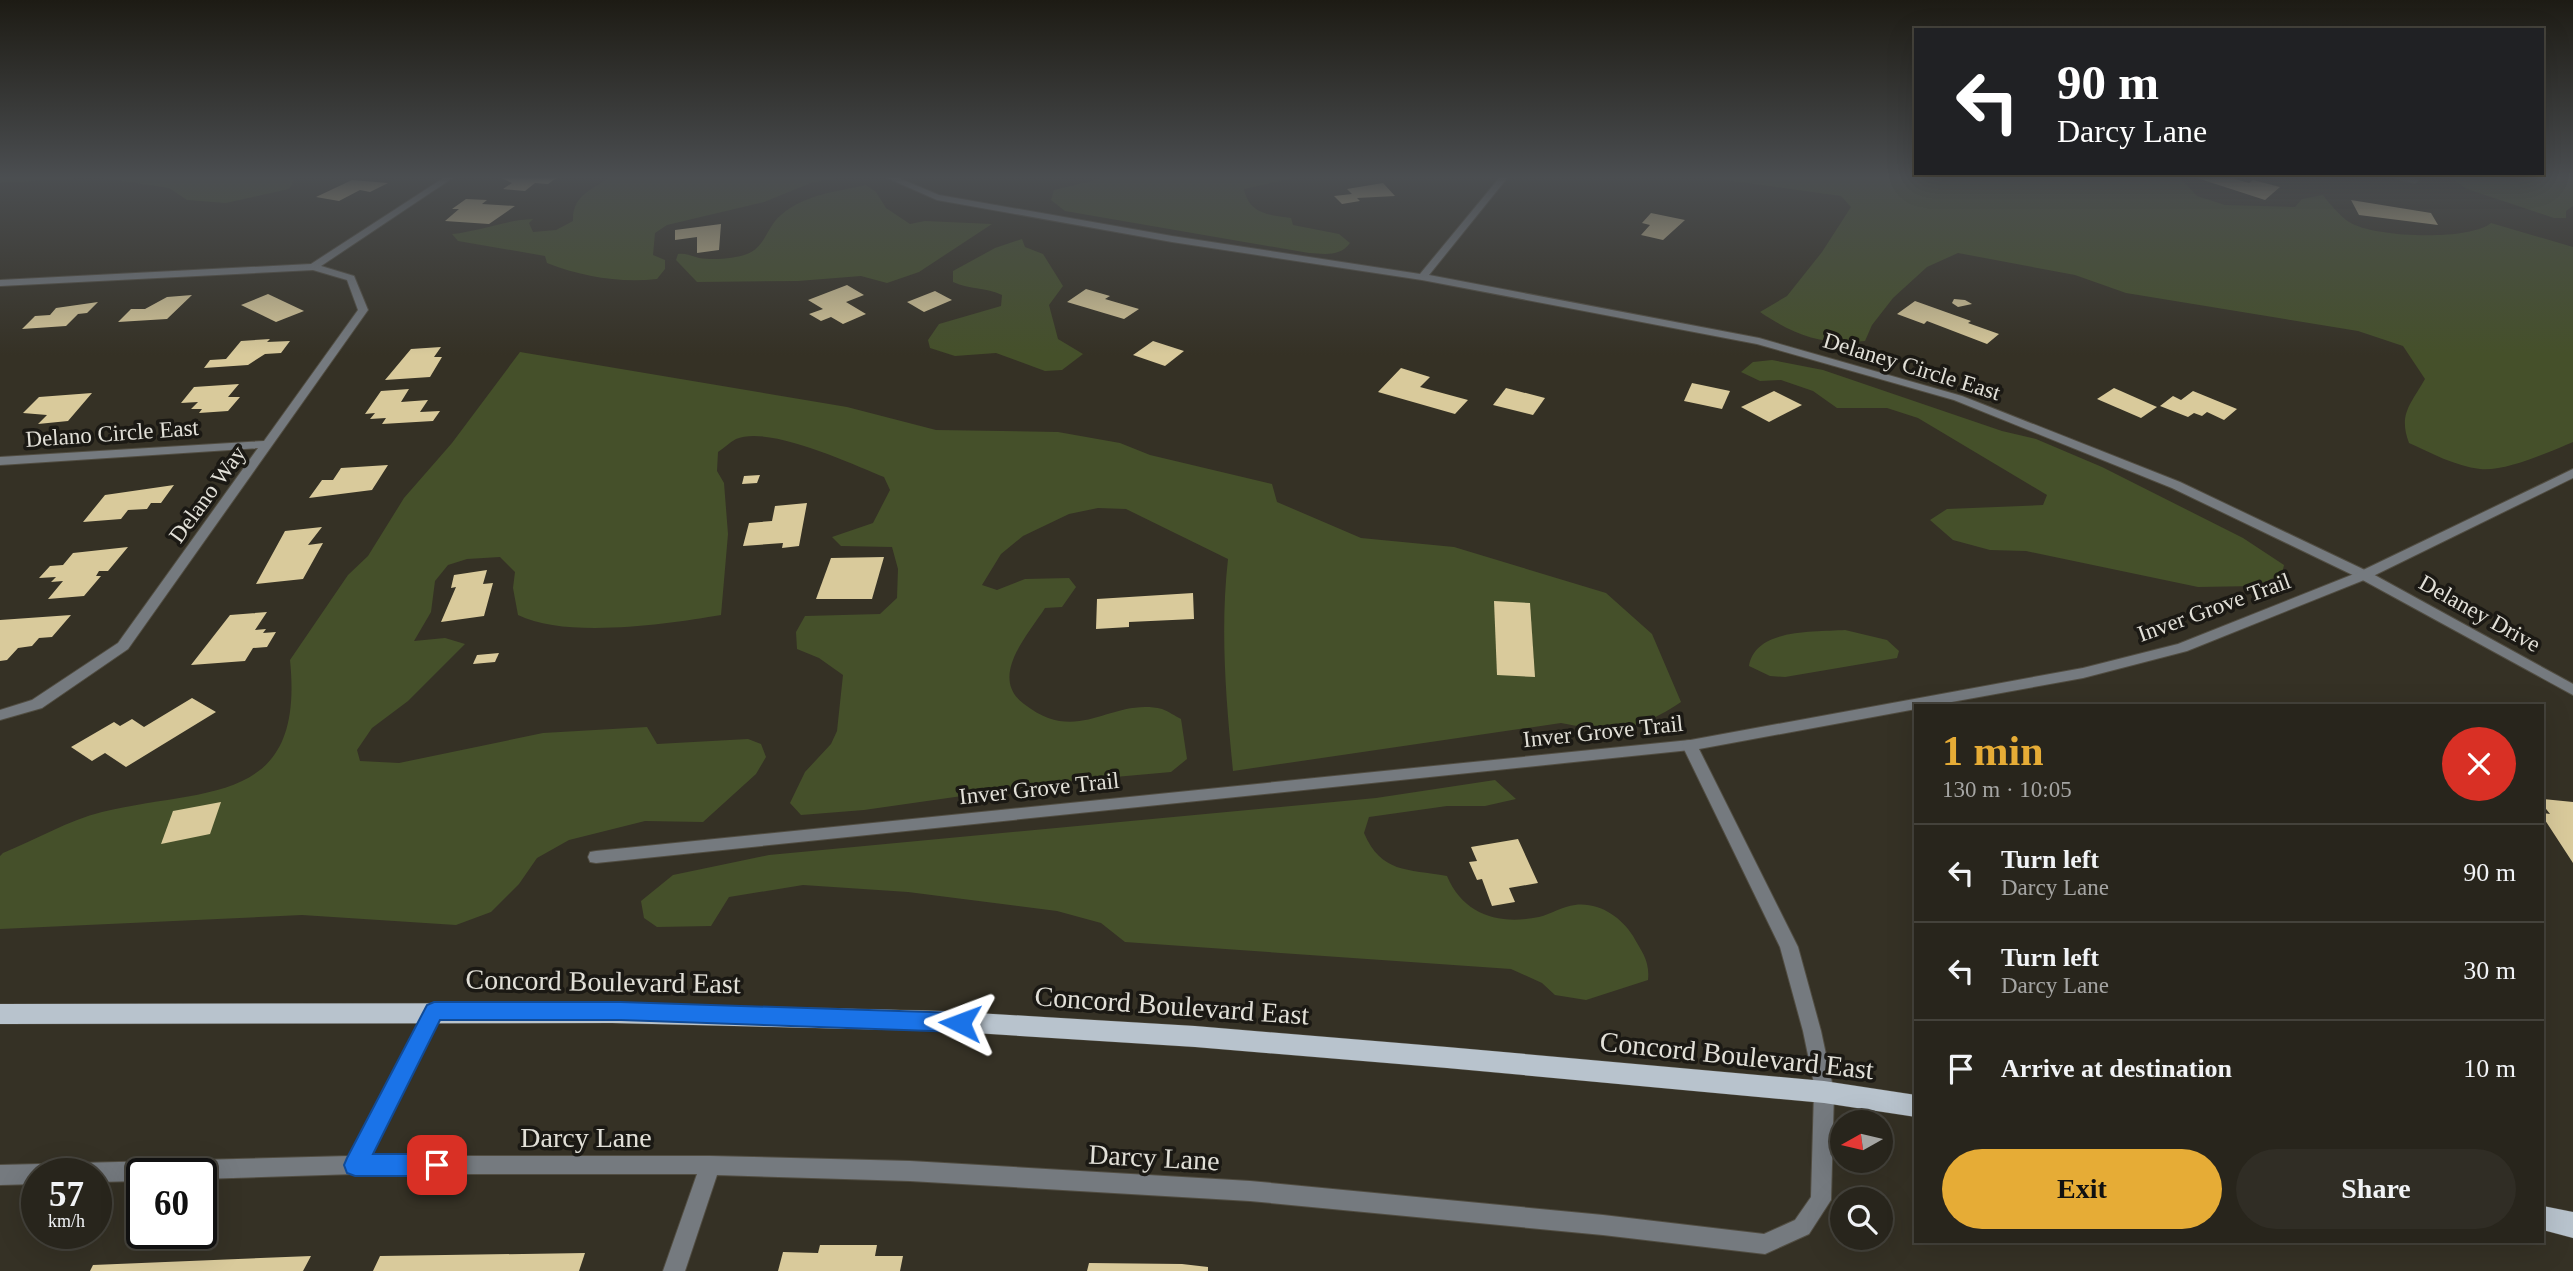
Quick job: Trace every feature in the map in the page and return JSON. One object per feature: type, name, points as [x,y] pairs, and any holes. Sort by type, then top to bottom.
[{"type":"main road","name":"Concord Boulevard East","points":[[0,1014],[211,1017],[434,1011],[610,1011],[1015,1025],[1238,1040],[1824,1092],[1914,1106]]},
{"type":"main road","points":[[2544,1218],[2573,1225]]},
{"type":"street","points":[[0,283],[313,267],[360,236]]},
{"type":"street","name":"Delaney Circle East","points":[[1157,236],[1422,276],[1759,341],[1958,398],[2176,485],[2364,575]]},
{"type":"street","points":[[1422,276],[1455,236]]},
{"type":"street","name":"Delano Way","points":[[0,715],[37,705],[123,646],[363,310],[352,278],[313,267]]},
{"type":"street","name":"Delano Circle East","points":[[0,461],[269,444]]},
{"type":"street","name":"Inver Grove Trail","points":[[596,857],[1690,745],[2082,673],[2170,651],[2364,575],[2573,473]]},
{"type":"street","name":"Delaney Drive","points":[[2364,575],[2573,690]]},
{"type":"street","name":"Darcy Lane","points":[[0,1175],[355,1165],[710,1165],[910,1171],[1250,1191],[1603,1225],[1765,1244],[1802,1227],[1821,1200],[1824,1092],[1812,1031],[1789,947],[1690,745]]},
{"type":"street","points":[[355,1165],[434,1011]]},
{"type":"street","points":[[674,1271],[710,1165]]},
{"type":"green space","points":[[454,236],[655,236],[653,255],[665,260],[665,269],[657,279],[615,279],[574,272],[547,263],[545,256],[458,241]]},
{"type":"green space","points":[[766,236],[973,236],[919,272],[887,283],[861,276],[798,281],[697,282],[676,260],[678,254],[717,259],[736,257],[753,251]]},
{"type":"green space","points":[[1212,236],[1342,236],[1350,243],[1337,253],[1309,253]]},
{"type":"green space","points":[[1832,236],[2536,236],[2573,247],[2573,442],[2502,467],[2480,469],[2461,465],[2409,443],[2406,417],[2425,379],[2403,346],[2358,331],[2126,293],[2075,275],[1958,253],[1927,267],[1893,298],[1872,325],[1865,341],[1836,342],[1810,337],[1760,312],[1787,296]]},
{"type":"green space","points":[[1022,239],[1025,247],[1043,254],[1063,286],[1049,305],[1058,339],[1083,354],[1062,370],[1045,371],[996,353],[955,356],[930,348],[928,340],[939,324],[1001,306],[1002,295],[953,282],[953,271],[995,248]]},
{"type":"green space","points":[[520,352],[847,407],[936,430],[1058,432],[1120,443],[1150,455],[1272,484],[1277,502],[1361,538],[1454,547],[1606,593],[1652,634],[1681,702],[1651,719],[1624,728],[1595,728],[1561,723],[1233,771],[1224,639],[1228,559],[1126,509],[1098,508],[1069,514],[1023,536],[1001,554],[982,585],[997,590],[1025,579],[1069,578],[1076,587],[1062,607],[1045,608],[1021,643],[1010,669],[1014,693],[1024,704],[1044,716],[1061,721],[1078,721],[1126,709],[1162,709],[1181,719],[1187,759],[1171,772],[1059,782],[864,810],[801,815],[790,803],[805,772],[831,744],[837,731],[843,675],[819,658],[797,649],[796,632],[805,616],[880,614],[897,598],[898,569],[892,547],[841,546],[832,537],[873,523],[890,490],[884,477],[832,456],[789,441],[751,436],[736,439],[718,452],[717,471],[724,483],[728,534],[721,615],[618,627],[589,628],[538,622],[518,615],[513,588],[515,572],[500,557],[467,559],[448,565],[435,581],[431,612],[414,641],[445,638],[465,644],[408,701],[372,728],[357,750],[360,761],[399,763],[543,733],[647,727],[657,744],[748,739],[761,744],[766,757],[756,774],[703,822],[645,821],[569,840],[537,858],[519,884],[491,912],[456,925],[302,915],[0,929],[0,856],[3,853],[65,825],[102,812],[211,792],[241,782],[265,766],[282,742],[290,708],[290,660],[348,575],[368,556],[404,498],[452,443]]},
{"type":"green space","points":[[1772,360],[1823,370],[2002,431],[2036,439],[2102,467],[2243,538],[2284,565],[2282,574],[2256,586],[2198,587],[2026,551],[1990,550],[1953,540],[1930,520],[1947,509],[2043,505],[2047,495],[1918,418],[1887,408],[1837,408],[1813,391],[1781,380],[1760,381],[1741,372],[1753,362]]},
{"type":"green space","points":[[1845,630],[1887,640],[1899,651],[1897,658],[1785,677],[1770,676],[1749,666],[1762,645],[1774,638],[1803,632]]},
{"type":"green space","points":[[1495,780],[1516,799],[1485,806],[1447,806],[1369,817],[1364,833],[1371,846],[1387,862],[1408,870],[1447,876],[1454,890],[1473,909],[1497,918],[1511,920],[1539,917],[1570,906],[1601,908],[1616,917],[1628,929],[1647,962],[1648,980],[1586,1000],[1555,995],[1542,983],[1511,969],[1125,942],[1101,923],[1057,911],[908,892],[803,885],[729,897],[711,926],[657,927],[644,918],[641,901],[673,875],[769,855],[1376,798]]},
{"type":"building","points":[[675,236],[720,236],[719,250],[697,253],[697,237],[675,240]]},
{"type":"building","points":[[1647,236],[1667,236],[1663,240]]},
{"type":"building","points":[[847,285],[864,295],[846,302],[866,314],[843,324],[831,317],[821,321],[809,314],[823,309],[808,300]]},
{"type":"building","points":[[1086,289],[1110,296],[1105,299],[1139,309],[1124,319],[1067,302]]},
{"type":"building","points":[[935,291],[952,300],[924,312],[907,302]]},
{"type":"building","points":[[268,294],[304,311],[276,322],[241,305]]},
{"type":"building","points":[[192,295],[167,319],[118,322],[131,309],[145,309],[167,297]]},
{"type":"building","points":[[1954,299],[1972,304],[1958,307],[1952,303]]},
{"type":"building","points":[[1915,301],[1999,334],[1987,344],[1927,321],[1924,324],[1897,314]]},
{"type":"building","points":[[98,302],[87,313],[78,314],[66,326],[22,329],[35,316],[50,315],[56,308]]},
{"type":"building","points":[[270,339],[267,342],[290,341],[281,353],[265,354],[248,365],[204,368],[210,360],[226,359],[241,341]]},
{"type":"building","points":[[1153,341],[1184,351],[1165,366],[1133,355]]},
{"type":"building","points":[[441,347],[434,357],[442,357],[430,377],[385,380],[411,349]]},
{"type":"building","points":[[1401,368],[1430,377],[1420,387],[1468,400],[1455,414],[1378,392]]},
{"type":"building","points":[[1692,383],[1730,391],[1722,409],[1684,401]]},
{"type":"building","points":[[239,384],[228,397],[240,397],[228,411],[199,413],[202,409],[191,409],[198,402],[181,403],[194,387]]},
{"type":"building","points":[[1506,388],[1545,398],[1533,415],[1493,405]]},
{"type":"building","points":[[2114,388],[2157,407],[2141,418],[2097,399]]},
{"type":"building","points":[[409,389],[401,402],[428,400],[420,412],[440,411],[433,421],[382,424],[386,418],[370,419],[375,413],[365,414],[381,391]]},
{"type":"building","points":[[1774,391],[1802,405],[1769,422],[1741,407]]},
{"type":"building","points":[[2193,391],[2237,409],[2224,420],[2207,412],[2202,416],[2194,413],[2188,417],[2160,406],[2173,396],[2181,400]]},
{"type":"building","points":[[92,393],[68,421],[38,424],[47,415],[23,413],[39,397]]},
{"type":"building","points":[[388,465],[372,490],[309,498],[322,480],[333,480],[341,468]]},
{"type":"building","points":[[760,475],[757,483],[742,484],[744,476]]},
{"type":"building","points":[[174,485],[161,503],[151,503],[147,509],[128,510],[121,519],[83,522],[105,495]]},
{"type":"building","points":[[807,503],[799,546],[782,548],[783,543],[743,546],[749,523],[772,521],[775,506]]},
{"type":"building","points":[[322,527],[308,545],[323,543],[303,579],[256,584],[285,531]]},
{"type":"building","points":[[128,547],[108,571],[99,571],[96,576],[101,576],[84,596],[48,599],[63,581],[51,582],[56,577],[39,578],[50,566],[63,565],[73,553]]},
{"type":"building","points":[[884,557],[872,599],[816,599],[831,558]]},
{"type":"building","points":[[487,570],[483,584],[493,583],[484,616],[441,622],[456,587],[451,588],[454,575]]},
{"type":"building","points":[[1193,593],[1194,619],[1129,622],[1129,627],[1096,629],[1097,599]]},
{"type":"building","points":[[1494,601],[1530,603],[1535,677],[1497,675]]},
{"type":"building","points":[[267,612],[255,630],[266,629],[263,633],[276,632],[267,647],[253,648],[245,661],[191,665],[230,615]]},
{"type":"building","points":[[71,615],[52,637],[39,638],[32,646],[18,648],[7,660],[0,661],[0,620]]},
{"type":"building","points":[[499,653],[495,662],[473,664],[477,655]]},
{"type":"building","points":[[192,698],[216,712],[126,767],[105,753],[92,761],[71,747],[114,722],[120,726],[132,719],[144,727]]},
{"type":"building","points":[[2544,799],[2573,802],[2573,863],[2544,819],[2544,813],[2550,814],[2544,806]]},
{"type":"building","points":[[221,802],[210,834],[161,844],[173,811]]},
{"type":"building","points":[[1518,839],[1538,883],[1509,888],[1515,902],[1492,906],[1482,879],[1477,880],[1469,862],[1477,861],[1471,847]]},
{"type":"building","points":[[820,1245],[877,1245],[875,1256],[903,1256],[900,1271],[778,1271],[783,1252],[818,1253]]},
{"type":"building","points":[[585,1253],[579,1271],[373,1271],[380,1256]]},
{"type":"building","points":[[311,1256],[303,1271],[90,1271],[93,1265]]},
{"type":"building","points":[[1089,1263],[1182,1264],[1208,1267],[1208,1271],[1087,1271]]},
{"type":"route","points":[[437,1165],[355,1165],[434,1011],[621,1011],[960,1023]]}]
